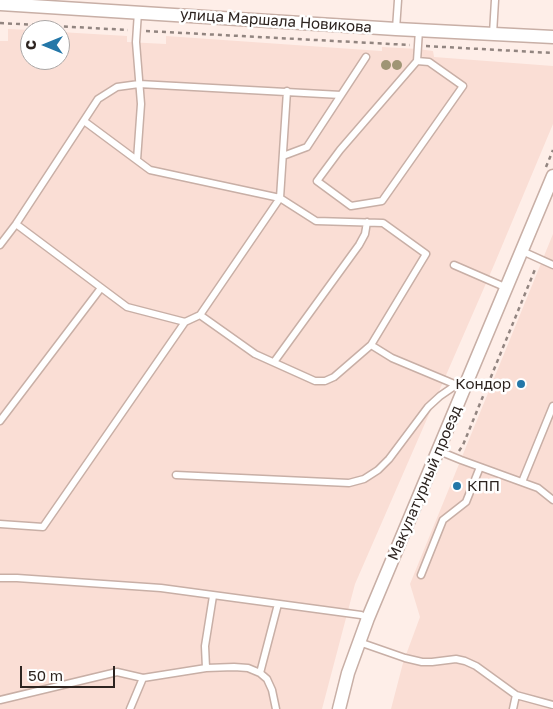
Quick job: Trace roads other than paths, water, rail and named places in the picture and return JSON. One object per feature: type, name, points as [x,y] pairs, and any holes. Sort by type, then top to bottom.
[{"type":"street","name":"улица Маршала Новикова","points":[[7,3],[396,29],[553,37]]},
{"type":"street","name":"Макулатурный проезд","points":[[339,709],[348,673],[368,618],[439,451],[461,387],[506,288],[553,176]]},
{"type":"lane","points":[[396,29],[398,0]]},
{"type":"lane","points":[[493,34],[495,0]]},
{"type":"lane","points":[[137,160],[141,104],[136,42],[138,12]]},
{"type":"lane","points":[[418,61],[430,62],[463,86],[382,201],[351,206],[316,181],[340,150],[418,61],[419,30]]},
{"type":"lane","points":[[283,156],[307,147],[366,57]]},
{"type":"lane","points":[[0,246],[98,99],[117,87],[139,84],[341,95]]},
{"type":"lane","points":[[0,524],[43,527],[185,322],[200,315],[280,198],[287,92]]},
{"type":"lane","points":[[84,121],[150,170],[280,198],[316,221],[383,223],[426,254],[372,345],[334,377],[325,381],[315,381],[255,354],[200,315]]},
{"type":"lane","points":[[274,362],[359,244],[365,234],[367,222]]},
{"type":"lane","points":[[16,224],[127,307],[185,322]]},
{"type":"lane","points":[[522,251],[553,265]]},
{"type":"lane","points":[[454,265],[506,288]]},
{"type":"lane","points":[[0,421],[102,288]]},
{"type":"lane","points":[[372,345],[392,358],[461,387]]},
{"type":"lane","points":[[176,475],[350,483],[364,479],[378,470],[389,459],[428,407],[440,396],[461,387]]},
{"type":"lane","points":[[522,482],[553,406]]},
{"type":"lane","points":[[439,451],[538,488],[553,500]]},
{"type":"lane","points":[[421,575],[443,520],[466,502],[480,467]]},
{"type":"lane","points":[[0,578],[161,588],[361,615],[368,618]]},
{"type":"lane","points":[[206,668],[205,646],[213,596]]},
{"type":"lane","points":[[260,673],[278,604]]},
{"type":"lane","points":[[359,642],[422,662],[456,659],[464,661],[476,666],[516,695],[553,705]]},
{"type":"lane","points":[[0,700],[117,672],[143,678],[206,668],[234,667],[248,668],[260,673],[267,679],[272,690],[276,709]]},
{"type":"lane","points":[[130,709],[143,678]]},
{"type":"lane","points":[[513,709],[516,695]]},
{"type":"place","name":"Кондор","points":[[521,384]]},
{"type":"place","name":"КПП","points":[[457,486]]}]
